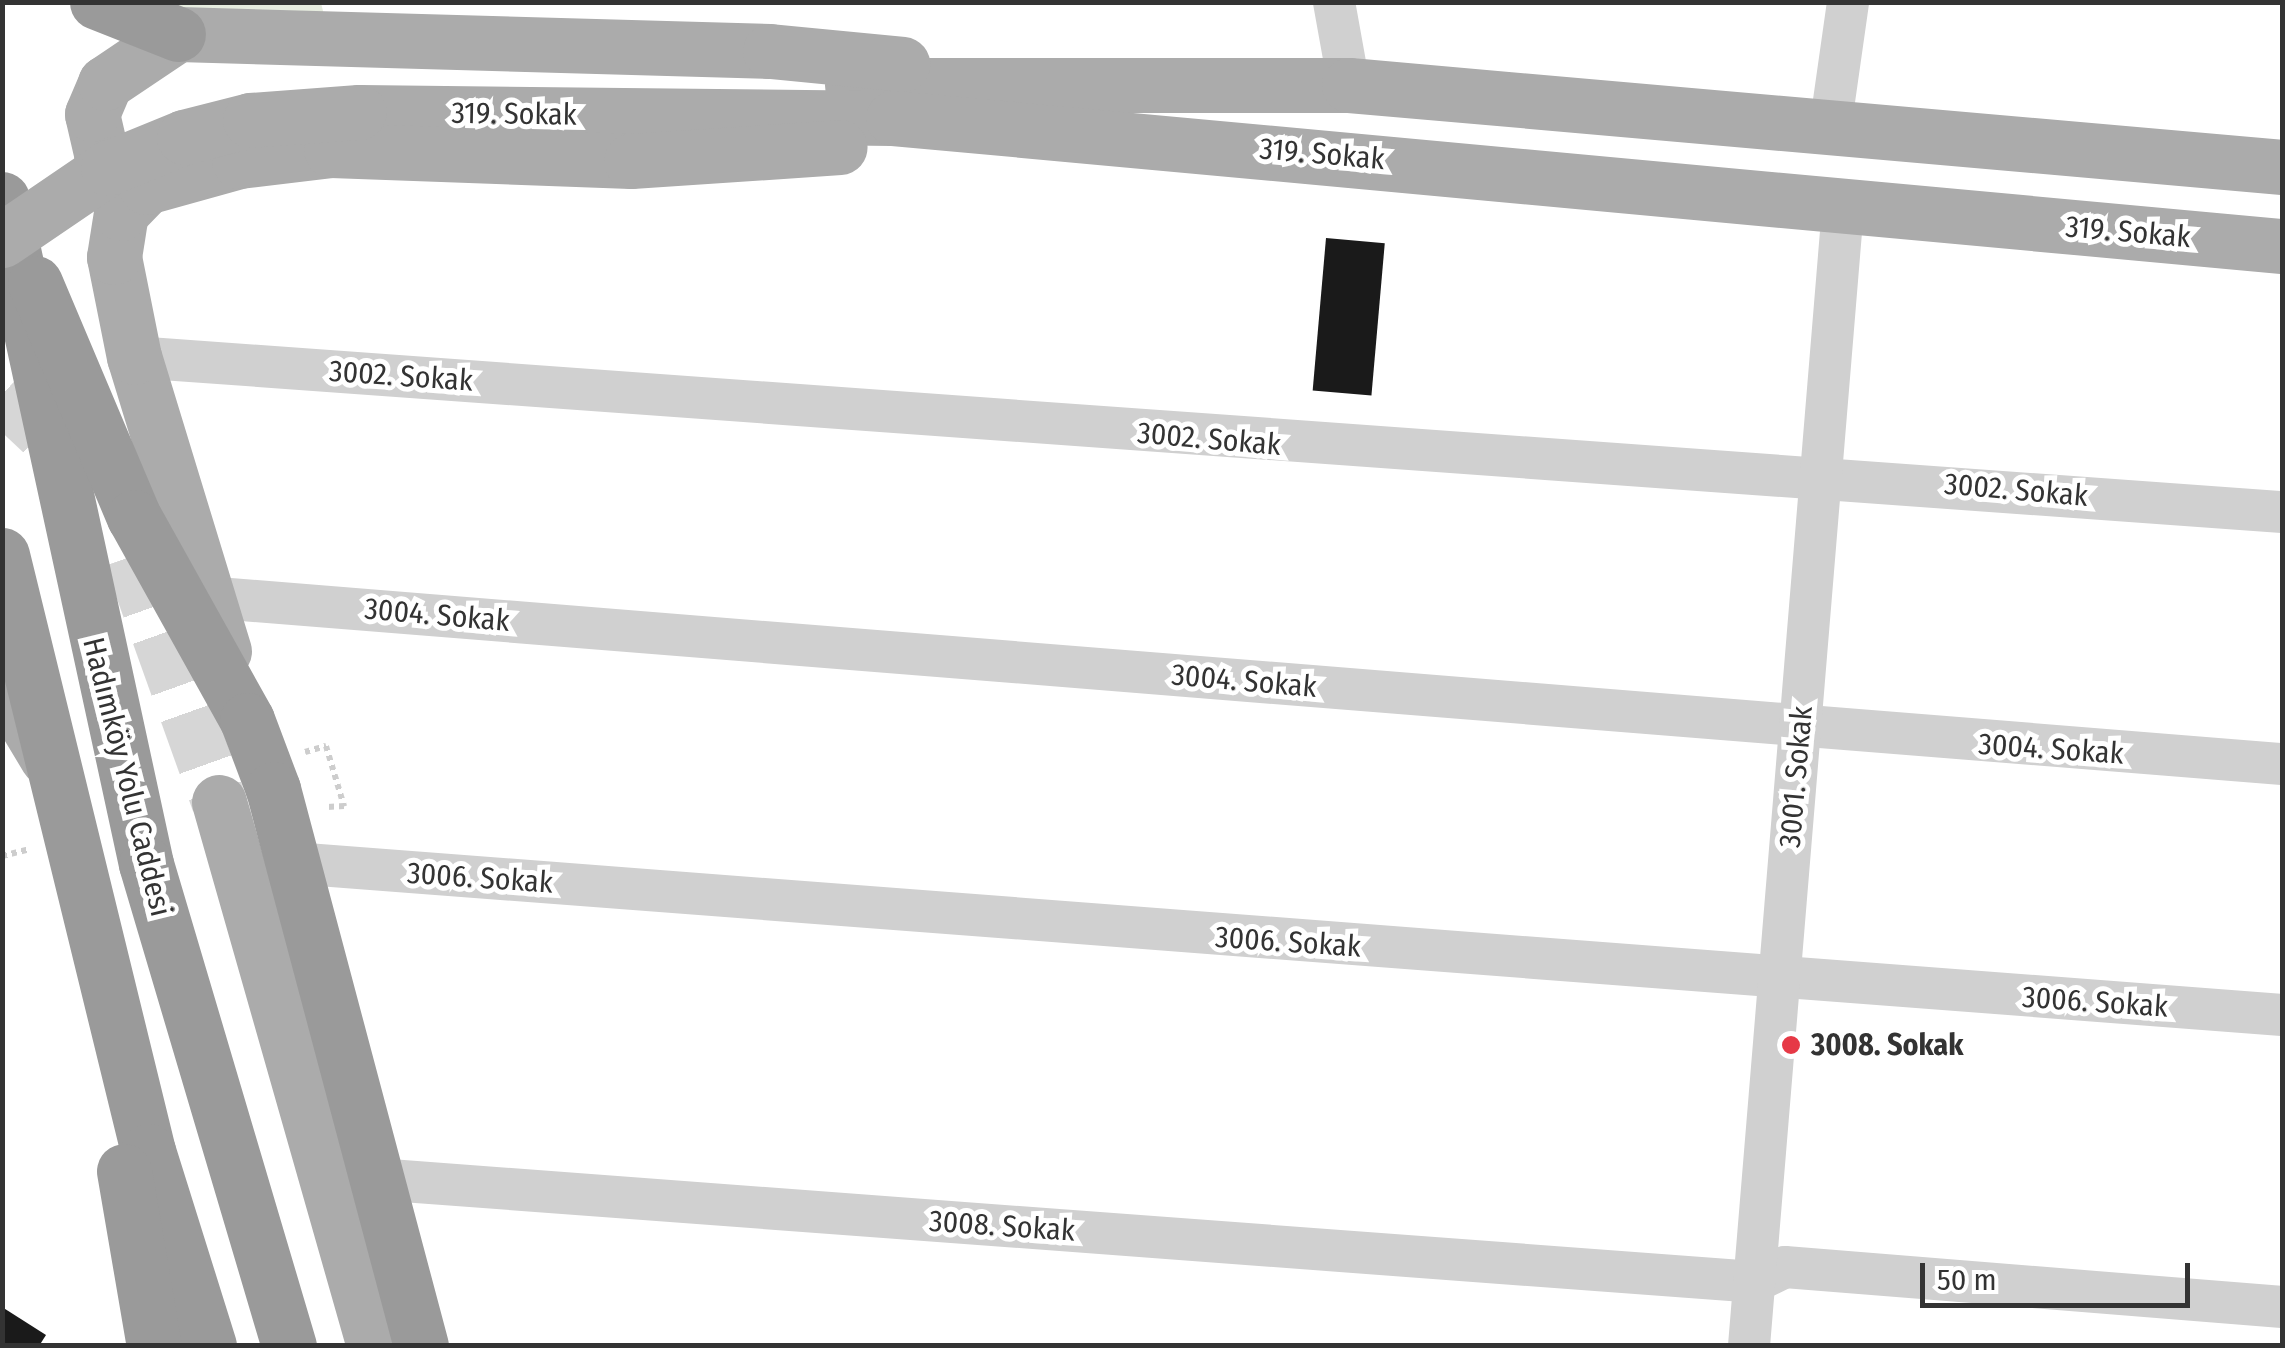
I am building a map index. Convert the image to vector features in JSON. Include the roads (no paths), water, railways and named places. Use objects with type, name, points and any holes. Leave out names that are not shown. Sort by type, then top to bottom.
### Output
[{"type":"highway","points":[[98,2],[178,34]]},
{"type":"highway","name":"Hadımköy Yolu Caddesi","points":[[2,200],[8,250],[146,864],[289,1346]]},
{"type":"highway","points":[[8,250],[60,322],[134,517],[247,720],[293,864],[421,1346]]},
{"type":"highway","points":[[2,555],[119,1024],[209,1346]]},
{"type":"highway","points":[[119,1024],[117,1121],[154,1346]]},
{"type":"main road","points":[[146,188],[120,177],[101,153],[92,114],[106,83],[178,34],[866,56],[972,81]]},
{"type":"main road","name":"319. Sokak","points":[[359,96],[972,81],[1349,85],[2273,159]]},
{"type":"main road","points":[[2,200],[104,135],[173,108],[282,84],[359,96]]},
{"type":"main road","points":[[8,250],[108,168],[184,136],[359,96]]},
{"type":"main road","name":"319. Sokak","points":[[359,96],[894,118],[2282,246]]},
{"type":"main road","points":[[247,720],[205,596],[134,357],[114,257],[121,212],[146,188],[238,161],[330,150],[632,161],[1044,134]]},
{"type":"main road","points":[[2,683],[52,766]]},
{"type":"main road","points":[[219,802],[374,1346]]},
{"type":"street","points":[[1334,2],[1349,85]]},
{"type":"street","points":[[1831,122],[1848,2]]},
{"type":"street","name":"3001. Sokak","points":[[1749,1346],[1843,208]]},
{"type":"street","name":"3002. Sokak","points":[[134,357],[1819,484],[1843,476],[2282,512]]},
{"type":"street","name":"3004. Sokak","points":[[205,596],[1800,732],[2282,764]]},
{"type":"street","name":"3006. Sokak","points":[[293,864],[1779,980],[2282,1015]]},
{"type":"street","name":"3008. Sokak","points":[[376,1179],[1754,1282],[1784,1266],[2282,1307]]},
{"type":"tunnel","points":[[2,394],[70,458]]},
{"type":"tunnel","points":[[131,556],[219,802]]},
{"type":"place","name":"3008. Sokak","points":[[1791,1045]]}]
